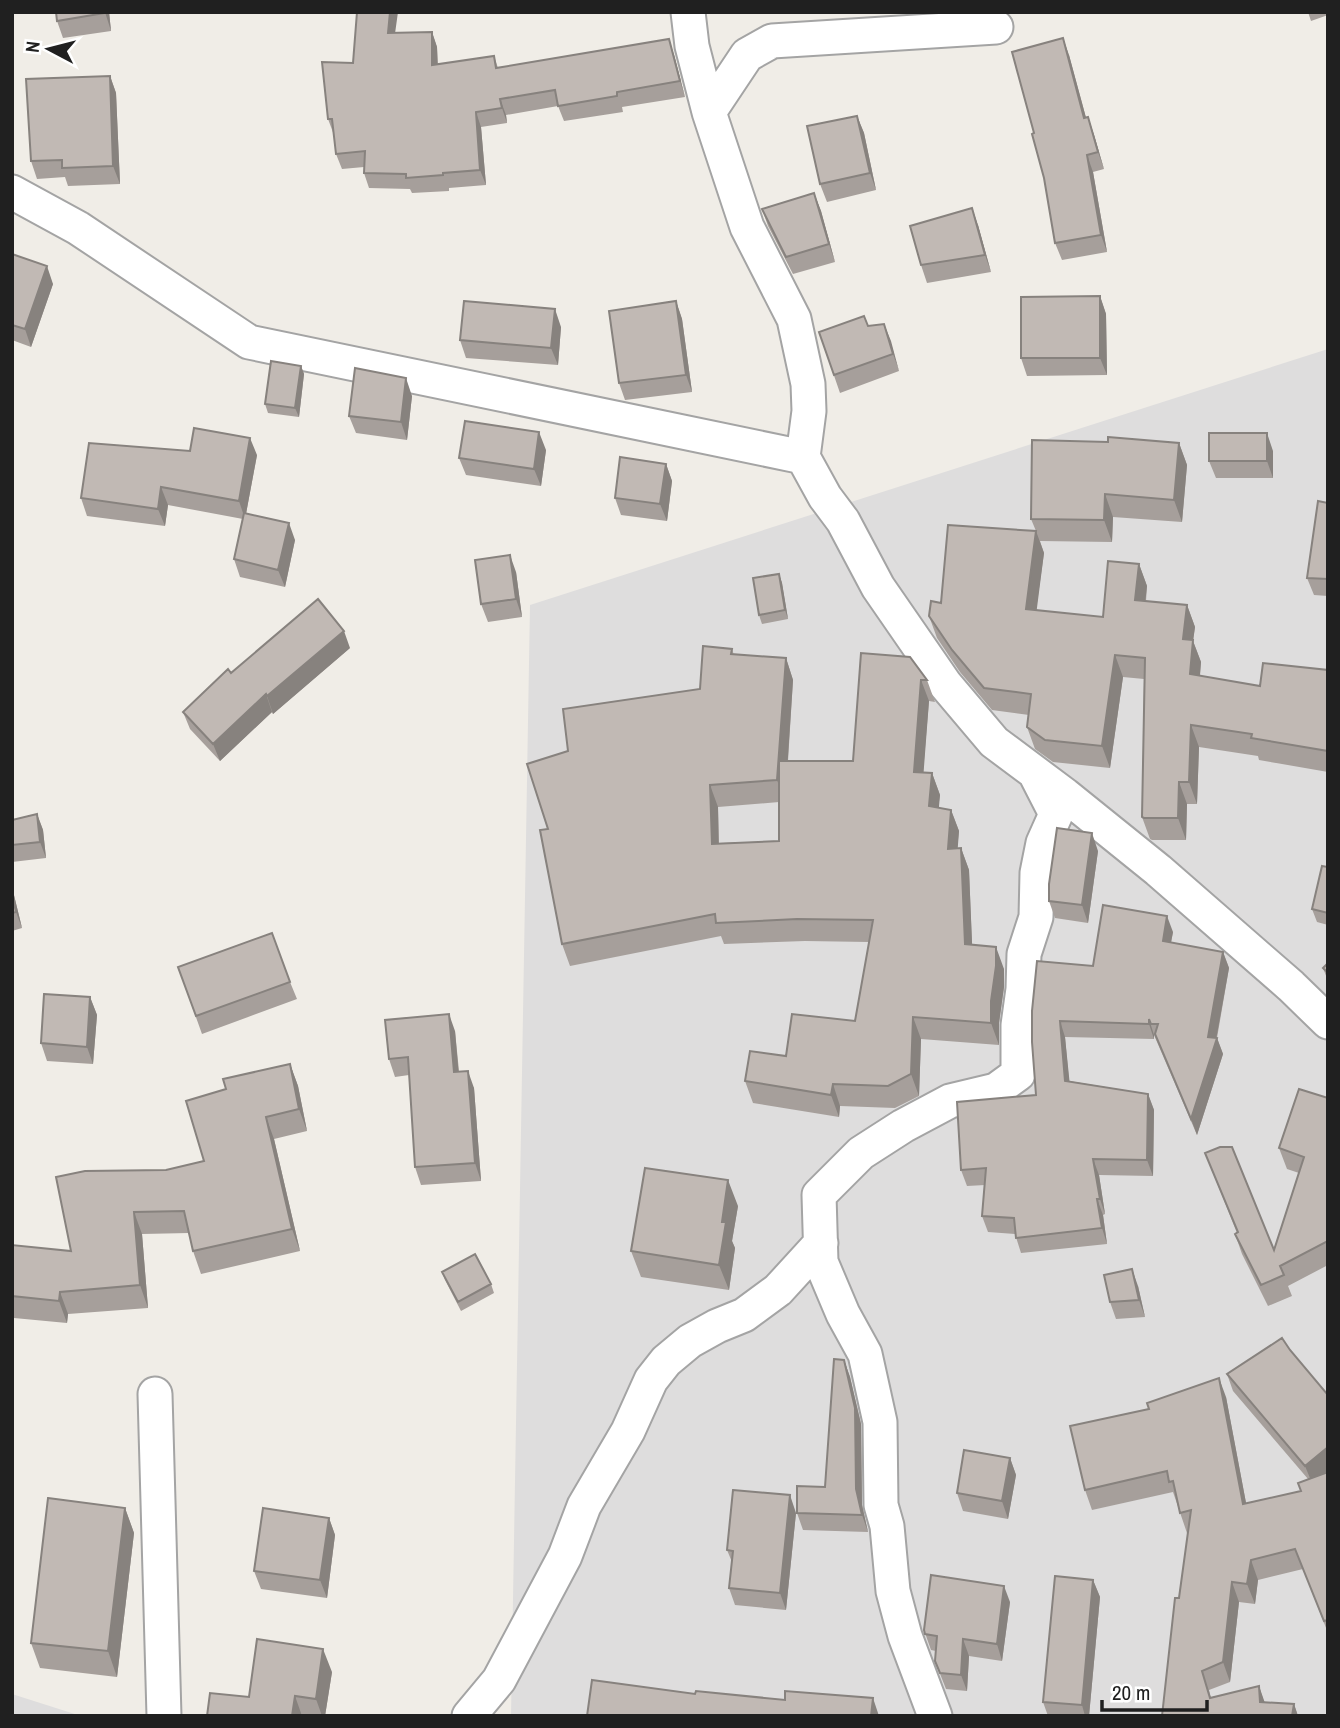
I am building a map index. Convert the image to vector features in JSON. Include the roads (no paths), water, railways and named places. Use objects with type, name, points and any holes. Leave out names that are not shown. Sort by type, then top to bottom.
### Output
[{"type":"street","points":[[688,12],[692,46],[709,112],[747,227],[794,319],[808,384],[809,411],[803,457],[825,497],[844,521],[877,587],[945,684],[994,742],[1158,870],[1291,986],[1328,1022]]},
{"type":"street","points":[[709,112],[747,55],[772,41],[996,27]]},
{"type":"street","points":[[12,192],[78,229],[249,342],[803,457]]},
{"type":"street","points":[[935,1716],[905,1636],[893,1591],[887,1526],[881,1505],[880,1422],[865,1354],[843,1314],[821,1262],[819,1195],[861,1153],[903,1126],[950,1101],[996,1090],[1018,1074],[1018,1025],[1024,954],[1036,917],[1037,873],[1043,843],[1055,814],[1033,770]]},
{"type":"street","points":[[469,1716],[499,1680],[565,1556],[584,1506],[628,1431],[651,1380],[666,1361],[690,1341],[744,1315],[778,1290],[821,1243]]},
{"type":"street","points":[[155,1394],[164,1716]]}]
